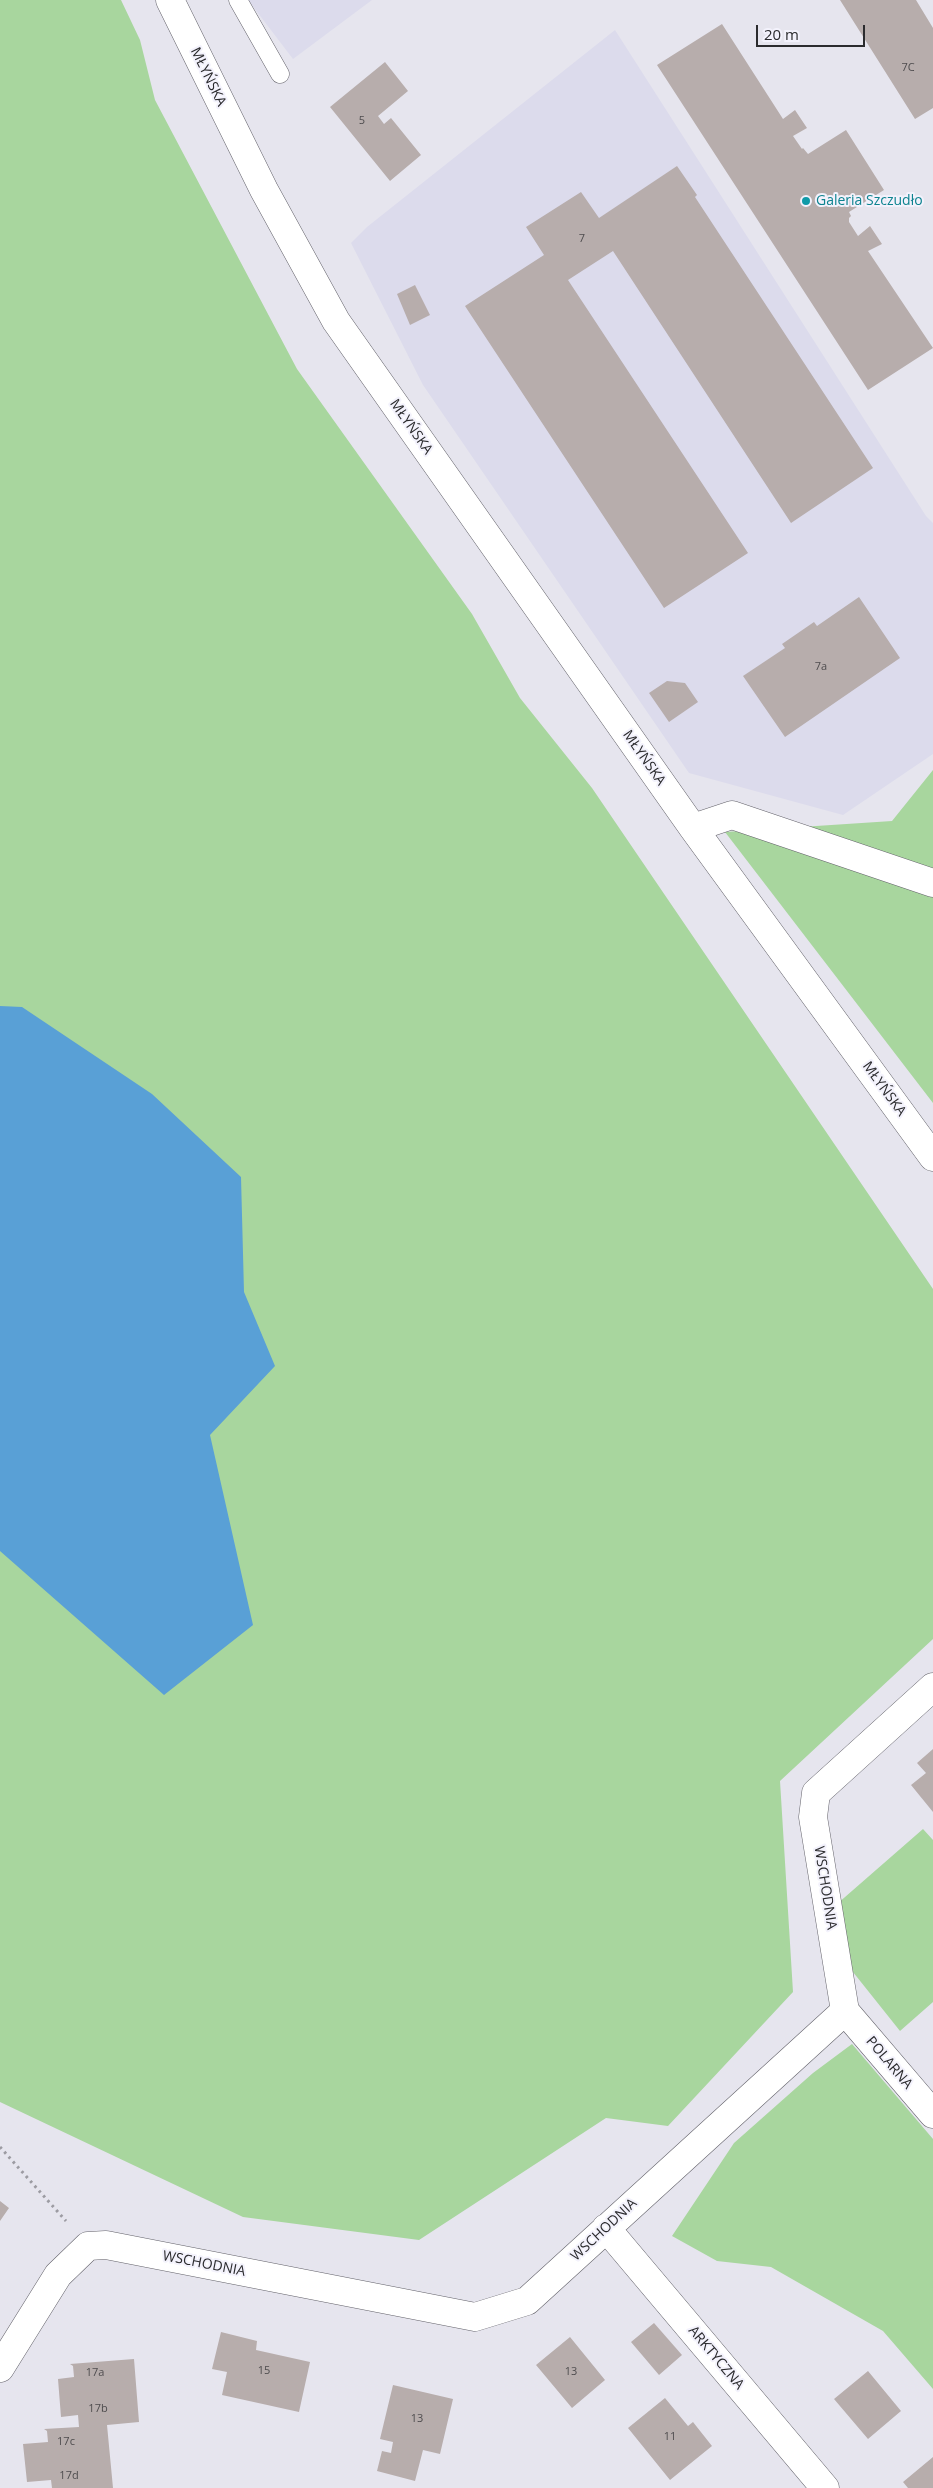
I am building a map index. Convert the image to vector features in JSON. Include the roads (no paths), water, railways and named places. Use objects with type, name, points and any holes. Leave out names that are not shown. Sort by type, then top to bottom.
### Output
[{"type":"street","name":"MŁYŃSKA","points":[[170,0],[264,190],[336,321],[694,828],[933,1157]]},
{"type":"street","points":[[694,828],[732,815],[933,883]]},
{"type":"street","name":"WSCHODNIA","points":[[0,2368],[58,2275],[88,2246],[106,2245],[475,2317],[528,2301],[845,2011],[813,1817],[816,1793],[933,1687]]},
{"type":"street","name":"POLARNA","points":[[845,2011],[933,2114]]},
{"type":"street","name":"ARKTYCZNA","points":[[606,2228],[825,2488]]},
{"type":"lane","points":[[238,0],[280,74]]},
{"type":"water","points":[[0,1006],[22,1007],[152,1094],[241,1177],[244,1292],[275,1366],[210,1435],[253,1625],[164,1695],[0,1551]]},
{"type":"place","name":"Galeria Szczudło","points":[[806,201]]}]
